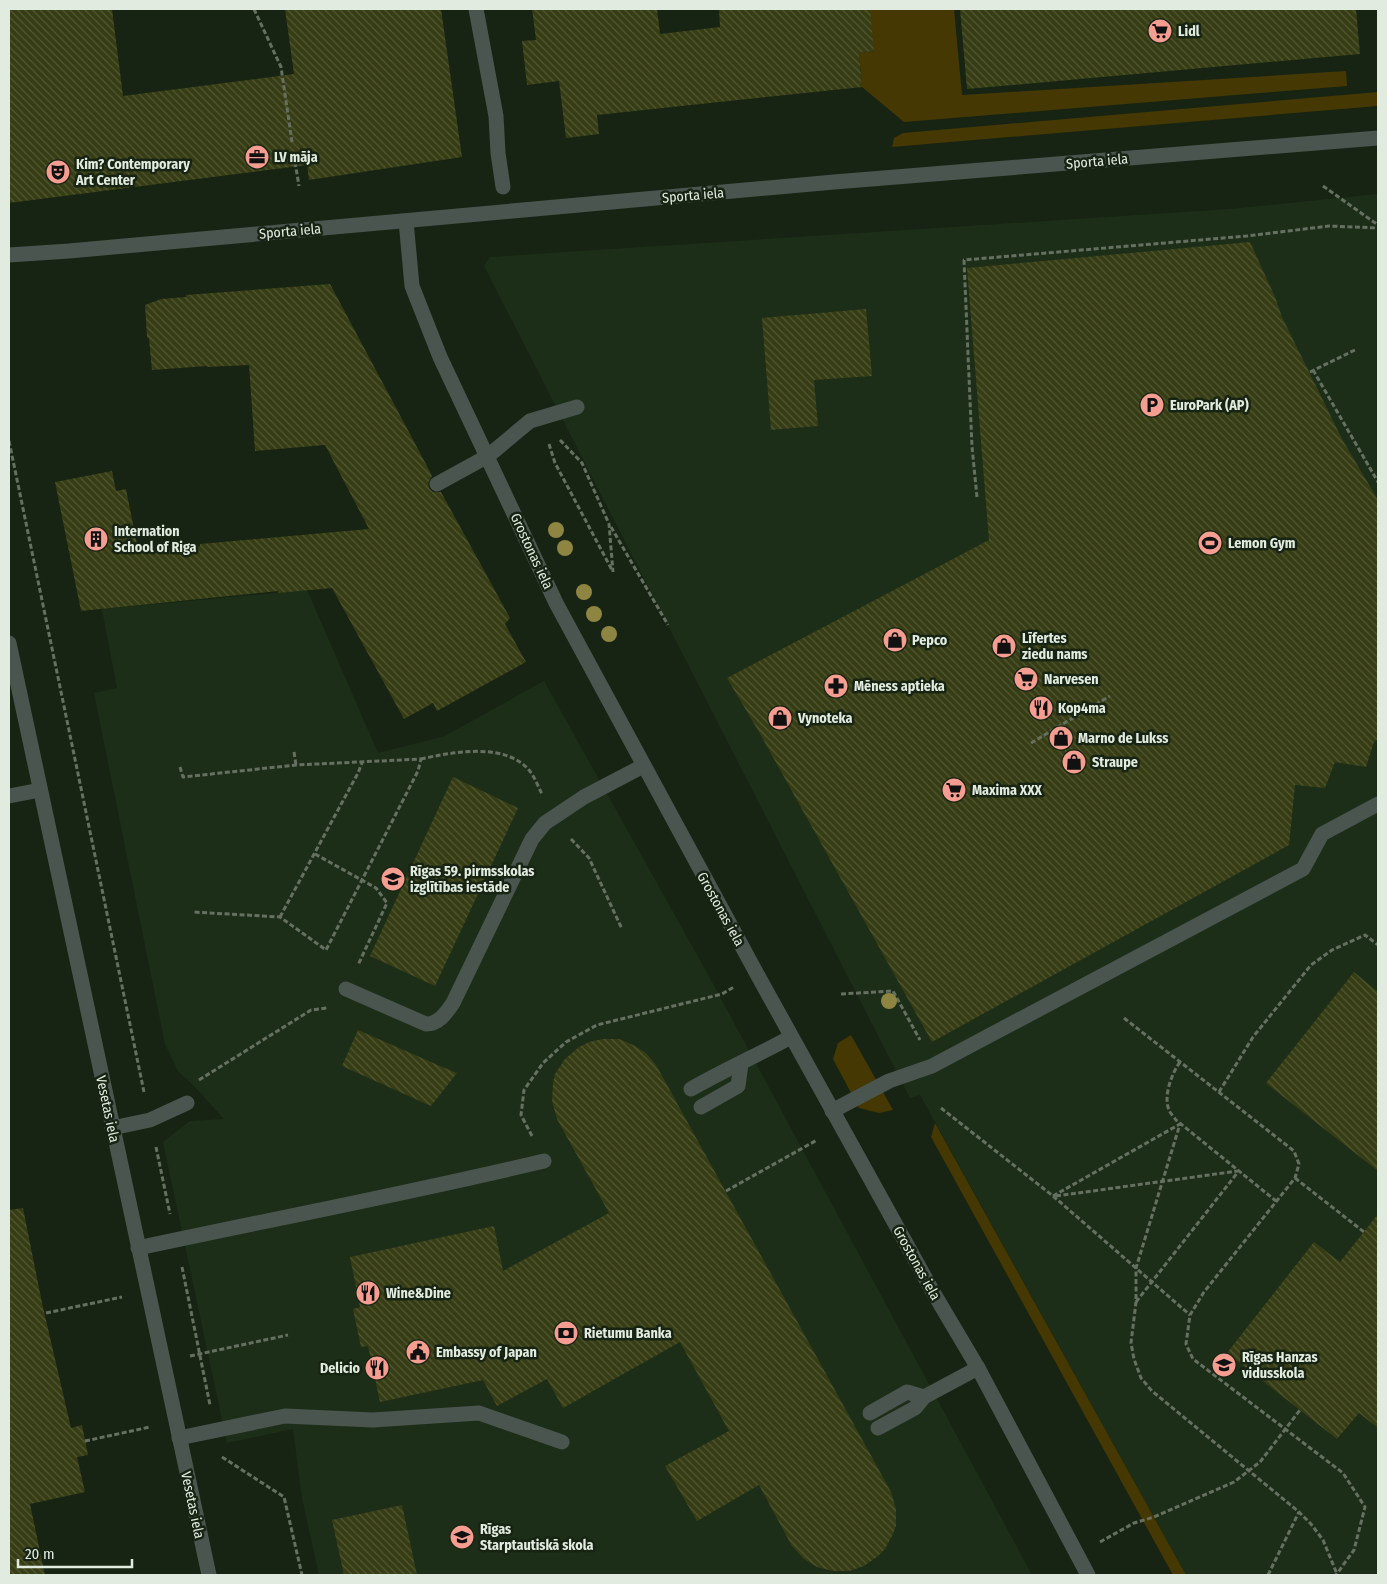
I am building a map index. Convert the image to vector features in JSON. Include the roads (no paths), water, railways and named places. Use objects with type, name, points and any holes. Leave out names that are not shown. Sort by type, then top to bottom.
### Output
[{"type":"street","points":[[476,9],[496,116],[498,153],[503,187]]},
{"type":"street","name":"Sporta iela","points":[[9,254],[406,221],[834,182],[1378,138]]},
{"type":"street","name":"Grostonas iela","points":[[406,221],[412,286],[440,357],[556,603],[791,1037],[933,1292],[978,1368],[1088,1575]]},
{"type":"street","points":[[437,484],[488,456],[530,421],[577,407]]},
{"type":"street","name":"Vesetas iela","points":[[9,643],[208,1575]]},
{"type":"street","points":[[346,989],[426,1024],[432,1024],[439,1020],[453,1004],[532,839],[545,823],[584,797],[643,766]]},
{"type":"street","points":[[9,796],[40,790]]},
{"type":"street","points":[[832,1111],[889,1081],[932,1066],[1303,868],[1322,834],[1378,804]]},
{"type":"street","points":[[691,1089],[728,1068],[741,1064],[791,1037]]},
{"type":"street","points":[[701,1107],[738,1086],[741,1064]]},
{"type":"street","points":[[112,1128],[150,1120],[187,1103]]},
{"type":"street","points":[[138,1248],[414,1191],[544,1161]]},
{"type":"street","points":[[878,1428],[915,1408],[924,1397],[978,1368]]},
{"type":"street","points":[[870,1413],[906,1392],[924,1397]]},
{"type":"street","points":[[179,1438],[285,1416],[373,1420],[479,1413],[562,1442]]},
{"type":"place","name":"Lidl","points":[[1160,31]]},
{"type":"place","name":"LV māja","points":[[257,157]]},
{"type":"place","name":"Kim? Contemporary Art Center","points":[[58,172]]},
{"type":"place","name":"EuroPark (AP)","points":[[1152,405]]},
{"type":"place","name":"Internation School of Riga","points":[[96,539]]},
{"type":"place","name":"Lemon Gym","points":[[1210,543]]},
{"type":"place","name":"Pepco","points":[[895,640]]},
{"type":"place","name":"Līfertes ziedu nams","points":[[1004,646]]},
{"type":"place","name":"Narvesen","points":[[1026,679]]},
{"type":"place","name":"Mēness aptieka","points":[[836,686]]},
{"type":"place","name":"Kop4ma","points":[[1041,708]]},
{"type":"place","name":"Vynoteka","points":[[780,718]]},
{"type":"place","name":"Marno de Lukss","points":[[1061,738]]},
{"type":"place","name":"Straupe","points":[[1074,762]]},
{"type":"place","name":"Maxima XXX","points":[[954,790]]},
{"type":"place","name":"Rīgas 59. pirmsskolas izglītības iestāde","points":[[393,879]]},
{"type":"place","name":"Wine&Dine","points":[[368,1293]]},
{"type":"place","name":"Rietumu Banka","points":[[566,1333]]},
{"type":"place","name":"Embassy of Japan","points":[[418,1352]]},
{"type":"place","name":"Rīgas Hanzas vidusskola","points":[[1224,1365]]},
{"type":"place","name":"Delicio","points":[[377,1368]]},
{"type":"place","name":"Rīgas Starptautiskā skola","points":[[462,1537]]}]
